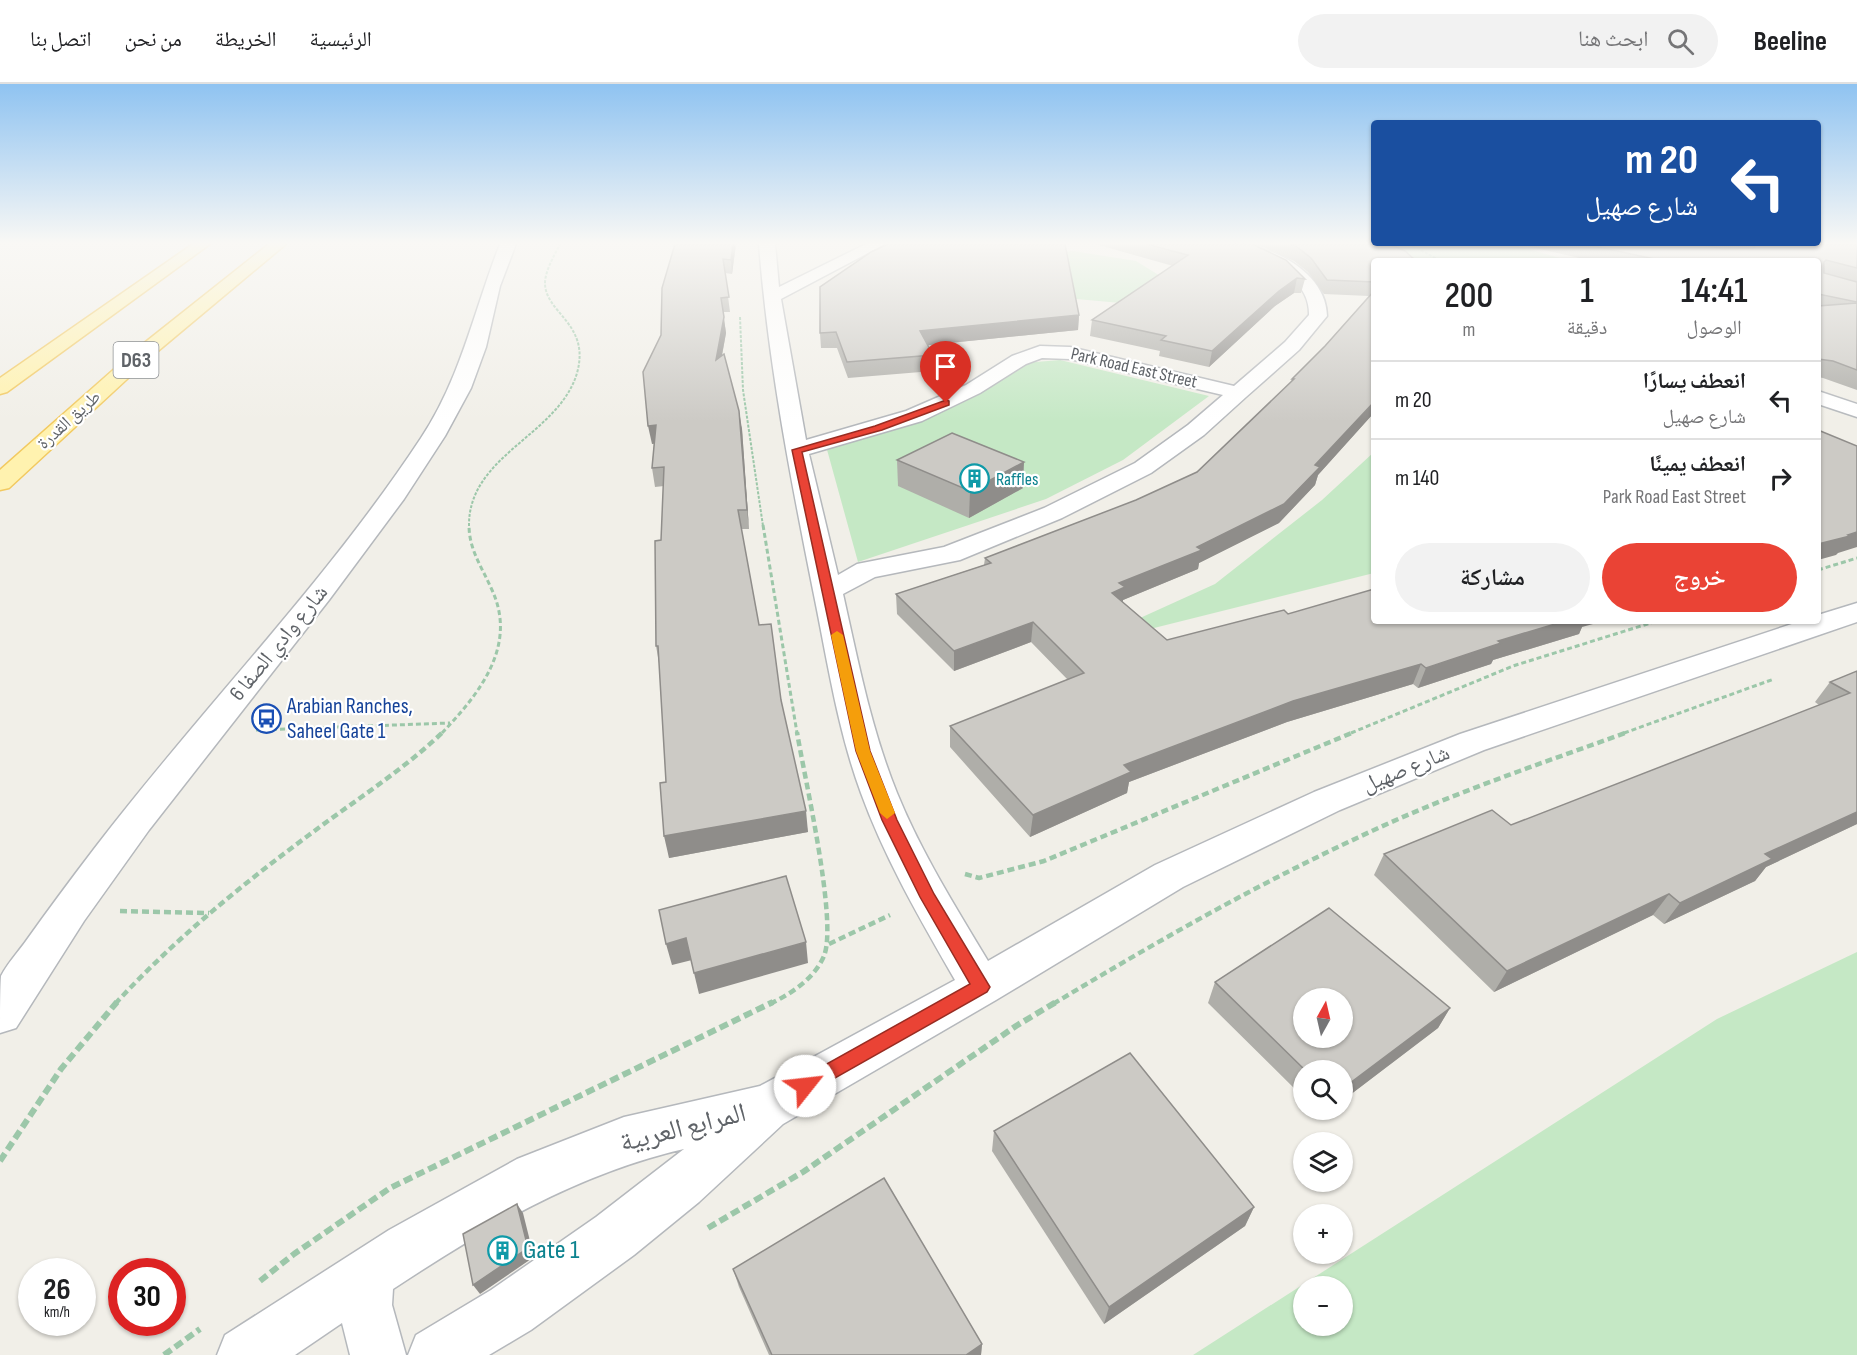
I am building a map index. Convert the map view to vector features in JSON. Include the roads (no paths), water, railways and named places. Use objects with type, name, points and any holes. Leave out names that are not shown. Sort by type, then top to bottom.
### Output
[{"type":"main road","name":"D63","points":[[0,388],[117,303]]},
{"type":"main road","name":"طريق القدرة","points":[[0,483],[145,352],[205,303]]},
{"type":"street","name":"شارع وادي الصفا 6","points":[[0,1014],[70,910],[136,820],[319,594],[395,494],[434,436],[469,368],[487,303]]},
{"type":"street","points":[[774,303],[777,340],[797,450],[863,751],[890,820],[928,897],[981,987]]},
{"type":"street","name":"Park Road East Street","points":[[828,591],[867,570],[951,554],[1053,513],[1143,468],[1196,430],[1307,332],[1318,316],[1318,303]]},
{"type":"street","name":"Park Road East Street","points":[[797,450],[914,416],[973,389],[1019,360],[1040,352],[1070,353],[1239,393]]},
{"type":"street","points":[[1821,398],[1857,411]]},
{"type":"street","name":"شارع صهيل","points":[[766,1108],[981,987],[1169,876],[1327,801],[1472,742],[1857,612]]},
{"type":"street","name":"المرابع العربية","points":[[245,1355],[497,1196],[580,1157],[655,1131],[766,1108]]},
{"type":"street","name":"المرابع العربية","points":[[436,1355],[511,1310],[615,1236],[681,1184],[766,1108]]},
{"type":"street","points":[[655,1131],[667,1140],[675,1152],[681,1184]]},
{"type":"street","points":[[366,1277],[365,1305],[378,1355]]},
{"type":"place","name":"Raffles","points":[[975,479]]},
{"type":"place","name":"Arabian Ranches, Saheel Gate 1","points":[[266,719]]},
{"type":"place","name":"Gate 1","points":[[502,1250]]}]
